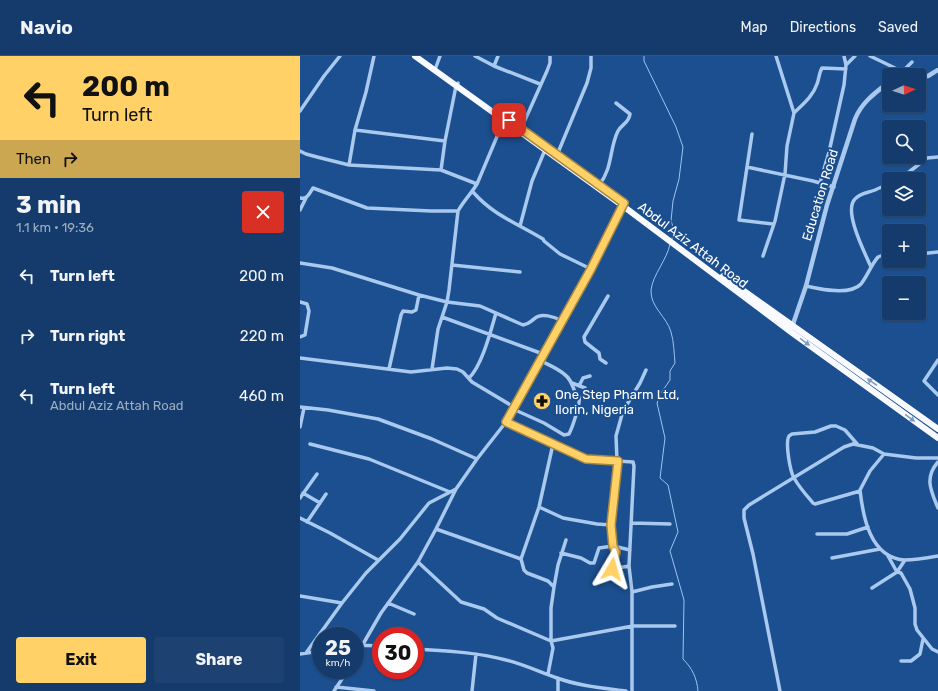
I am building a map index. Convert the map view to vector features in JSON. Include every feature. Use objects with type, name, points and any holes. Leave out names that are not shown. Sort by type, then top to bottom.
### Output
[{"type":"highway","name":"Abdul Aziz Attah Road","points":[[415,56],[599,185],[671,241],[938,438]]},
{"type":"highway","name":"Abdul Aziz Attah Road","points":[[421,56],[504,120],[624,205]]},
{"type":"highway","name":"Abdul Aziz Attah Road","points":[[792,329],[938,429]]},
{"type":"street","points":[[300,111],[340,56]]},
{"type":"street","points":[[349,165],[355,130],[366,92],[374,56]]},
{"type":"street","points":[[436,67],[440,56]]},
{"type":"street","points":[[475,56],[494,66],[540,84]]},
{"type":"street","points":[[494,66],[498,56]]},
{"type":"street","points":[[521,129],[540,84],[548,71],[550,56]]},
{"type":"street","points":[[557,155],[587,83],[591,68],[591,56]]},
{"type":"street","points":[[763,256],[774,224],[785,174],[787,146],[794,113],[776,56]]},
{"type":"street","points":[[820,183],[838,115],[846,67],[844,56]]},
{"type":"street","points":[[794,113],[812,94],[817,85],[822,68],[846,67],[855,56]]},
{"type":"street","points":[[870,56],[897,69],[905,69],[912,62]]},
{"type":"street","points":[[926,76],[938,70]]},
{"type":"street","points":[[441,170],[445,141],[457,84]]},
{"type":"street","name":"Education Road","points":[[792,329],[806,286],[827,205],[858,110],[870,97],[882,88]]},
{"type":"street","points":[[599,185],[607,173],[618,131],[627,123],[630,117],[627,110],[616,103]]},
{"type":"street","points":[[432,369],[438,329],[447,302],[458,211],[464,200],[473,192],[488,162],[504,120]]},
{"type":"street","points":[[355,130],[445,141]]},
{"type":"street","points":[[752,134],[739,220],[774,224]]},
{"type":"street","points":[[520,226],[532,180],[545,150]]},
{"type":"street","points":[[300,151],[311,156],[349,165],[441,170],[477,184]]},
{"type":"street","points":[[909,172],[926,158],[938,157]]},
{"type":"street","points":[[747,167],[785,174],[834,187]]},
{"type":"street","points":[[871,267],[857,235],[852,207],[853,200],[856,197],[867,191],[872,191],[882,187]]},
{"type":"street","points":[[300,210],[313,188],[367,208],[458,211]]},
{"type":"street","points":[[473,192],[491,210],[543,239],[560,254],[591,269]]},
{"type":"street","points":[[300,198],[306,198]]},
{"type":"street","points":[[364,642],[388,603],[418,562],[456,489],[506,422],[591,269],[624,205]]},
{"type":"street","points":[[926,253],[938,252]]},
{"type":"street","points":[[806,286],[826,291],[855,288],[861,284],[878,257],[882,255]]},
{"type":"street","points":[[300,262],[332,268],[419,295],[447,302],[480,306],[518,324],[528,324],[534,318],[541,316],[550,316],[562,321]]},
{"type":"street","points":[[452,265],[520,272]]},
{"type":"street","points":[[389,369],[402,311],[412,312],[416,310],[419,295]]},
{"type":"street","points":[[606,363],[600,359],[599,353],[585,342],[584,337],[608,296]]},
{"type":"street","points":[[300,302],[307,304],[309,311],[305,335],[300,337]]},
{"type":"street","points":[[469,378],[473,375],[479,364],[496,313]]},
{"type":"street","points":[[442,317],[543,354]]},
{"type":"street","points":[[300,358],[411,372],[447,368],[457,369],[463,372],[472,382],[514,408],[564,434],[569,434],[577,413],[579,398],[566,374],[540,360]]},
{"type":"street","points":[[938,360],[924,382],[938,394]]},
{"type":"street","points":[[629,566],[612,569],[616,552],[613,546],[611,525],[618,461],[616,440],[623,411],[640,384],[646,370]]},
{"type":"street","points":[[579,386],[583,378],[590,376]]},
{"type":"street","points":[[572,383],[585,388]]},
{"type":"street","points":[[300,427],[302,408],[328,410],[378,419],[432,439],[477,459]]},
{"type":"street","points":[[506,422],[586,459],[633,462],[632,522],[629,566],[632,592],[633,626],[632,691]]},
{"type":"street","points":[[858,445],[845,430],[836,426],[831,426],[815,432],[792,434],[789,436],[787,443],[788,456],[794,477],[815,504],[860,491]]},
{"type":"street","points":[[310,444],[369,459],[450,492]]},
{"type":"street","points":[[553,444],[539,507],[521,559],[524,570],[527,573],[548,581],[554,587]]},
{"type":"street","points":[[780,691],[753,554],[744,518],[744,510],[749,505],[794,477],[844,447],[853,444],[873,448],[884,454],[916,458],[938,458]]},
{"type":"street","points":[[884,454],[860,488],[868,527],[875,542],[880,549],[888,555],[905,560],[938,556]]},
{"type":"street","points":[[938,462],[930,474],[930,485],[938,508]]},
{"type":"street","points":[[300,498],[317,474]]},
{"type":"street","points":[[306,653],[342,603],[378,560],[400,539],[429,504],[456,489]]},
{"type":"street","points":[[303,493],[320,503]]},
{"type":"street","points":[[308,522],[326,494]]},
{"type":"street","points":[[539,507],[563,518],[611,525]]},
{"type":"street","points":[[300,518],[378,560]]},
{"type":"street","points":[[632,522],[670,524]]},
{"type":"street","points":[[817,534],[847,534],[868,527]]},
{"type":"street","points":[[436,529],[521,559]]},
{"type":"street","points":[[548,674],[553,648],[551,641],[551,608],[558,565],[566,540]]},
{"type":"street","points":[[561,553],[594,563],[599,548],[613,546],[630,550]]},
{"type":"street","points":[[832,558],[880,549]]},
{"type":"street","points":[[888,555],[896,572],[901,573],[910,589],[915,608],[915,624],[917,630],[932,649],[938,652]]},
{"type":"street","points":[[872,588],[896,572],[905,560]]},
{"type":"street","points":[[418,562],[461,602],[484,609],[498,618],[551,641],[633,626],[675,626]]},
{"type":"street","points":[[632,592],[672,584]]},
{"type":"street","points":[[300,596],[342,603]]},
{"type":"street","points":[[388,603],[414,614]]},
{"type":"street","points":[[901,661],[911,660],[920,654],[923,639]]},
{"type":"street","points":[[424,650],[476,654],[506,660],[558,678],[594,687],[626,691]]},
{"type":"street","points":[[300,654],[312,652]]},
{"type":"street","points":[[472,691],[476,654]]},
{"type":"street","points":[[558,678],[558,691]]},
{"type":"street","points":[[334,691],[342,679]]},
{"type":"street","points":[[336,687],[374,691]]},
{"type":"waterway","points":[[644,56],[644,61],[676,127],[683,147],[679,179],[673,201],[671,221],[674,229],[672,239]]},
{"type":"waterway","points":[[670,244],[666,256],[654,278],[651,290],[653,302],[671,332],[675,363],[670,371],[670,380],[661,393],[657,403],[665,438],[660,478],[668,485],[678,532],[670,551],[684,600],[683,659],[694,674],[698,691]]},
{"type":"place","name":"One Step Pharm Ltd, Ilorin, Nigeria","points":[[542,401]]},
{"type":"route","points":[[509,120],[624,203],[591,269],[506,422],[586,459],[618,461],[611,525],[613,546],[616,552],[612,569]]}]
